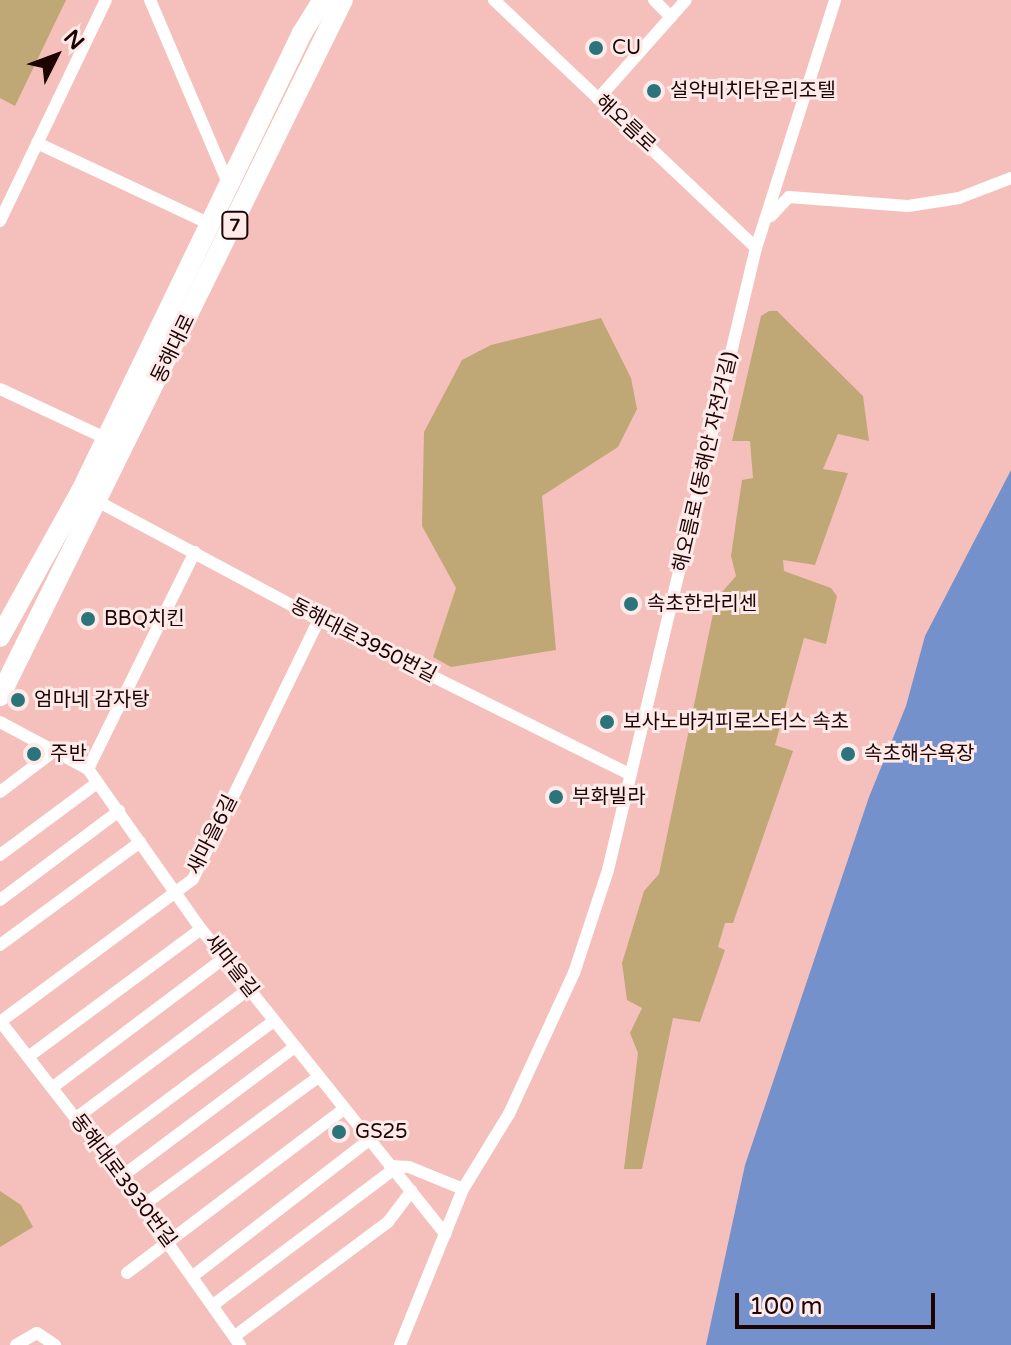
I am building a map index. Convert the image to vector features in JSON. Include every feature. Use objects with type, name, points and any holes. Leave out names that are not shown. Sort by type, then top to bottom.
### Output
[{"type":"main road","name":"동해대로","points":[[302,33],[313,0]]},
{"type":"main road","name":"동해대로","points":[[0,637],[105,438],[302,33],[323,0]]},
{"type":"main road","name":"동해대로","points":[[0,696],[126,448],[343,0]]},
{"type":"main road","points":[[105,438],[126,448]]},
{"type":"street","points":[[0,221],[106,0]]},
{"type":"street","points":[[150,0],[228,183]]},
{"type":"street","name":"해오름로","points":[[494,0],[756,248]]},
{"type":"street","points":[[654,0],[671,17]]},
{"type":"street","points":[[598,99],[686,0]]},
{"type":"street","points":[[756,248],[835,0]]},
{"type":"street","points":[[37,143],[210,224]]},
{"type":"street","points":[[756,248],[775,208],[789,197],[908,206],[959,198],[1011,178]]},
{"type":"street","name":"해오름로 (동해안 자전거길)","points":[[400,1345],[463,1189],[509,1114],[574,973],[608,870],[756,248]]},
{"type":"street","points":[[0,389],[105,438]]},
{"type":"street","name":"동해대로3950번길","points":[[99,502],[319,620],[631,775]]},
{"type":"street","points":[[88,769],[195,552]]},
{"type":"street","name":"새마을6길","points":[[0,1022],[193,879],[319,620]]},
{"type":"street","name":"새마을길","points":[[0,722],[88,769],[201,929],[445,1234]]},
{"type":"street","points":[[0,792],[54,751]]},
{"type":"street","points":[[0,855],[97,783]]},
{"type":"street","points":[[0,900],[119,811]]},
{"type":"street","points":[[0,945],[140,842]]},
{"type":"street","points":[[28,1057],[201,929]]},
{"type":"street","points":[[53,1087],[224,958]]},
{"type":"street","points":[[76,1118],[249,989]]},
{"type":"street","points":[[100,1150],[274,1021]]},
{"type":"street","name":"동해대로3930번길","points":[[0,1022],[121,1177],[238,1340]]},
{"type":"street","points":[[121,1177],[295,1047]]},
{"type":"street","points":[[142,1206],[318,1077]]},
{"type":"street","points":[[127,1273],[344,1109]]},
{"type":"street","points":[[193,1276],[369,1140]]},
{"type":"street","points":[[213,1305],[392,1168],[409,1167],[463,1189]]},
{"type":"street","points":[[238,1340],[388,1222],[411,1191]]},
{"type":"street","points":[[16,1345],[37,1333],[55,1345]]},
{"type":"shaded area","points":[[0,0],[66,0],[15,106],[0,98]]},
{"type":"shaded area","points":[[777,311],[863,396],[869,441],[838,434],[823,469],[848,473],[815,565],[783,560],[784,571],[831,588],[837,596],[826,644],[804,638],[775,745],[793,751],[733,923],[725,923],[718,947],[725,950],[700,1022],[673,1018],[642,1169],[624,1169],[638,1053],[630,1033],[642,1008],[627,1000],[622,963],[644,891],[659,874],[716,599],[736,576],[731,556],[742,480],[753,478],[750,441],[732,441],[761,316]]},
{"type":"shaded area","points":[[601,318],[631,378],[637,409],[618,447],[542,496],[556,650],[451,667],[433,657],[456,588],[422,526],[424,432],[462,360],[491,345]]},
{"type":"shaded area","points":[[0,1191],[21,1205],[33,1227],[0,1247]]},
{"type":"water","points":[[1011,470],[1011,1345],[706,1345],[745,1165],[869,797],[906,706],[925,636]]},
{"type":"place","name":"CU","points":[[596,48]]},
{"type":"place","name":"설악비치타운리조텔","points":[[654,91]]},
{"type":"place","name":"속초한라리센","points":[[631,604]]},
{"type":"place","name":"BBQ치킨","points":[[88,619]]},
{"type":"place","name":"엄마네 감자탕","points":[[18,700]]},
{"type":"place","name":"보사노바커피로스터스 속초","points":[[607,722]]},
{"type":"place","name":"주반","points":[[34,754]]},
{"type":"place","name":"속초해수욕장","points":[[848,754]]},
{"type":"place","name":"부화빌라","points":[[556,797]]},
{"type":"place","name":"GS25","points":[[339,1132]]}]
